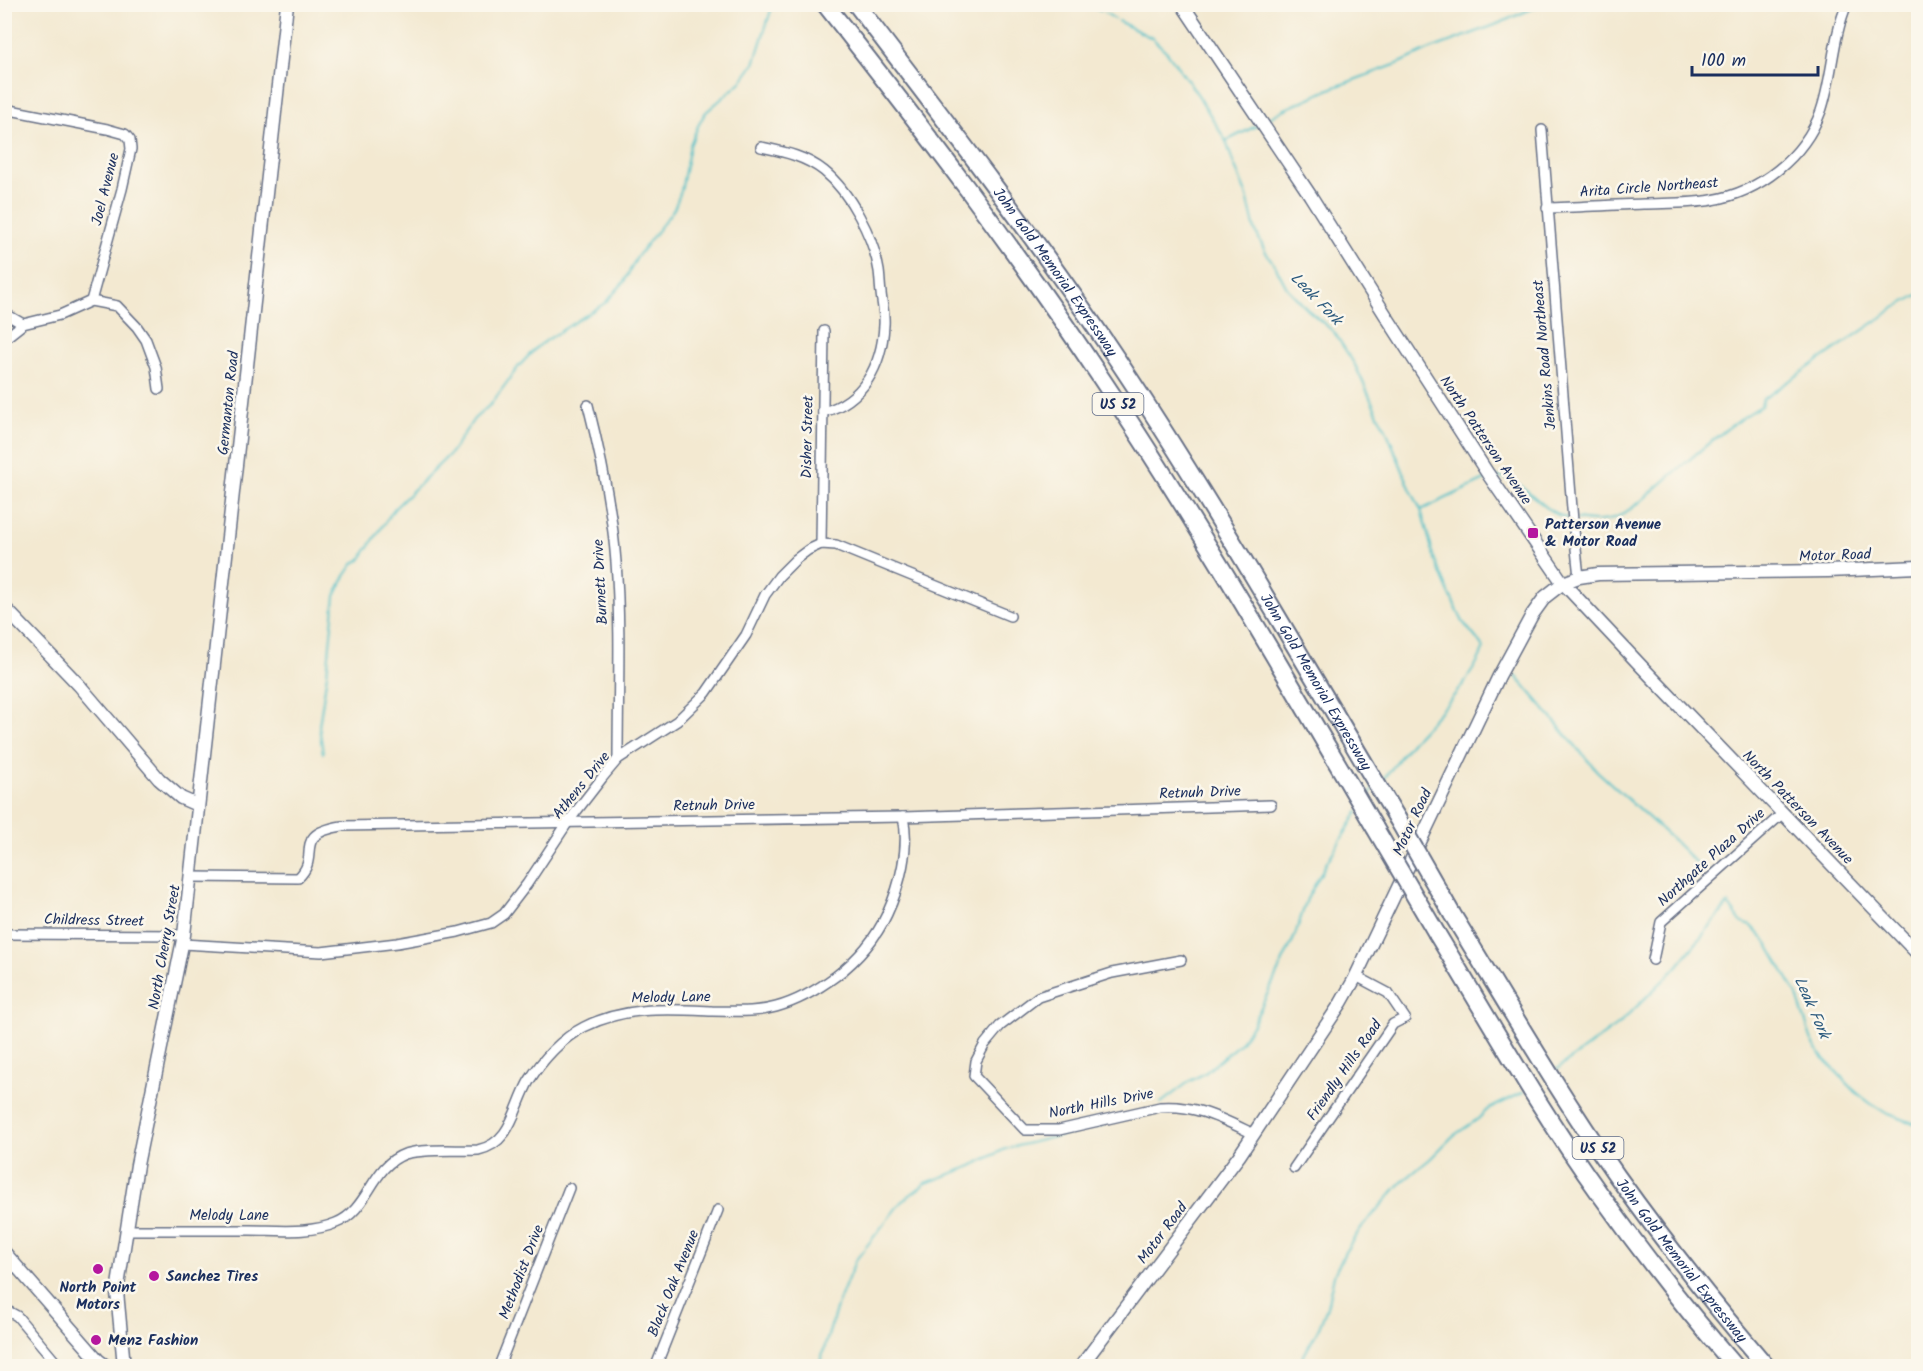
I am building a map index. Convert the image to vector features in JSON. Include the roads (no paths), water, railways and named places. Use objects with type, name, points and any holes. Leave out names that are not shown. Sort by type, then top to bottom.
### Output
[{"type":"highway","name":"John Gold Memorial Expressway","points":[[825,4],[1001,235],[1104,382],[1250,615],[1514,1063],[1599,1194],[1698,1324],[1735,1366]]},
{"type":"highway","name":"John Gold Memorial Expressway","points":[[856,4],[1005,200],[1105,342],[1201,490],[1452,914],[1568,1103],[1668,1246],[1766,1366]]},
{"type":"main road","name":"Germanton Road","points":[[197,805],[287,4]]},
{"type":"main road","name":"North Patterson Avenue","points":[[1182,4],[1310,195],[1488,474],[1563,583],[1918,954]]},
{"type":"main road","name":"Motor Road","points":[[1081,1366],[1254,1134],[1341,1003],[1514,647],[1545,597],[1563,583],[1579,577],[1598,574],[1828,571],[1918,567]]},
{"type":"main road","points":[[4,607],[79,685],[159,779],[181,798],[197,805]]},
{"type":"main road","name":"North Cherry Street","points":[[123,1366],[117,1292],[140,1153],[183,940],[197,805]]},
{"type":"main road","points":[[7,1258],[98,1360],[106,1366]]},
{"type":"street","name":"Arita Circle Northeast","points":[[1547,208],[1713,200],[1742,191],[1766,178],[1790,159],[1815,125],[1827,89],[1837,36],[1846,4]]},
{"type":"street","name":"Joel Avenue","points":[[5,109],[107,129],[125,134],[130,140],[131,149],[124,181],[91,301]]},
{"type":"street","name":"Jenkins Road Northeast","points":[[1542,130],[1579,577]]},
{"type":"street","points":[[760,147],[792,153],[825,172],[845,194],[858,215],[879,269],[885,323],[882,349],[876,367],[861,391],[838,408],[823,412]]},
{"type":"street","points":[[4,339],[23,324],[60,315],[91,301],[117,306],[137,327],[152,355],[159,389]]},
{"type":"street","points":[[4,313],[23,324]]},
{"type":"street","name":"Disher Street","points":[[821,544],[824,331]]},
{"type":"street","name":"Burnett Drive","points":[[588,405],[597,441],[616,562],[618,759]]},
{"type":"street","points":[[821,544],[836,545],[1010,616]]},
{"type":"street","name":"Athens Drive","points":[[183,940],[321,952],[398,943],[491,924],[504,914],[568,822],[618,759],[677,721],[706,693],[746,634],[765,595],[779,576],[795,559],[821,544]]},
{"type":"street","name":"Retnuh Drive","points":[[191,877],[298,878],[304,873],[310,842],[315,835],[324,829],[342,826],[903,817],[1271,805]]},
{"type":"street","name":"Northgate Plaza Drive","points":[[1653,960],[1661,922],[1783,813]]},
{"type":"street","name":"Melody Lane","points":[[126,1230],[297,1230],[318,1229],[336,1223],[358,1208],[382,1169],[398,1157],[412,1152],[478,1150],[489,1148],[500,1141],[531,1077],[553,1051],[583,1028],[628,1011],[671,1009],[755,1011],[774,1008],[823,986],[853,961],[883,922],[893,898],[903,860],[905,826],[903,817]]},
{"type":"street","name":"Childress Street","points":[[4,933],[183,940]]},
{"type":"street","name":"North Hills Drive","points":[[1181,960],[1112,973],[1038,997],[1000,1026],[985,1044],[976,1061],[974,1076],[1025,1130],[1059,1130],[1173,1106],[1202,1111],[1254,1134]]},
{"type":"street","name":"Friendly Hills Road","points":[[1294,1168],[1393,1025],[1405,1018],[1388,993],[1356,976]]},
{"type":"street","name":"Methodist Drive","points":[[500,1366],[569,1188]]},
{"type":"street","name":"Black Oak Avenue","points":[[656,1366],[718,1210]]},
{"type":"street","points":[[4,1310],[18,1316],[59,1366]]},
{"type":"waterway","points":[[323,753],[319,726],[335,596],[345,576],[354,563],[360,560],[394,509],[450,454],[474,419],[491,404],[519,366],[537,347],[605,303],[624,282],[637,257],[674,209],[681,191],[690,145],[705,113],[741,82],[754,64],[773,4]]},
{"type":"waterway","name":"Leak Fork","points":[[1085,4],[1101,11]]},
{"type":"waterway","points":[[1266,120],[1332,88],[1400,63],[1543,4]]},
{"type":"waterway","name":"Leak Fork","points":[[1105,13],[1115,19]]},
{"type":"waterway","name":"Leak Fork","points":[[1118,21],[1152,38],[1167,52],[1198,95],[1226,141],[1247,196],[1255,230],[1265,251],[1287,288],[1334,332],[1355,365],[1421,510],[1435,560],[1448,591],[1463,622],[1484,648],[1463,684],[1411,742],[1382,781]]},
{"type":"waterway","points":[[1226,141],[1258,125]]},
{"type":"waterway","points":[[1577,519],[1609,520],[1630,509],[1722,432],[1761,406],[1763,399],[1895,308],[1918,295]]},
{"type":"waterway","points":[[1497,477],[1515,482],[1549,509],[1568,518]]},
{"type":"waterway","points":[[1421,510],[1485,480]]},
{"type":"waterway","name":"Leak Fork","points":[[1516,676],[1597,771],[1697,864]]},
{"type":"waterway","points":[[1366,799],[1373,789]]},
{"type":"waterway","points":[[1161,1103],[1190,1081],[1205,1073],[1240,1043],[1253,1024],[1294,938],[1307,899],[1358,812]]},
{"type":"waterway","name":"Leak Fork","points":[[1556,1070],[1619,1024],[1675,969],[1728,904],[1742,923],[1751,926],[1767,943],[1796,993],[1812,1041],[1821,1056],[1870,1103],[1886,1113],[1918,1125]]},
{"type":"waterway","points":[[1298,1366],[1319,1328],[1327,1307],[1334,1275],[1345,1252],[1361,1228],[1402,1182],[1453,1136],[1487,1110],[1524,1092]]},
{"type":"waterway","points":[[819,1366],[837,1306],[855,1261],[901,1202],[926,1183],[972,1166],[1005,1149],[1103,1125]]},
{"type":"place","name":"Patterson Avenue & Motor Road","points":[[1533,533]]},
{"type":"place","name":"North Point Motors","points":[[98,1269]]},
{"type":"place","name":"Sanchez Tires","points":[[154,1276]]},
{"type":"place","name":"Menz Fashion","points":[[96,1340]]}]
